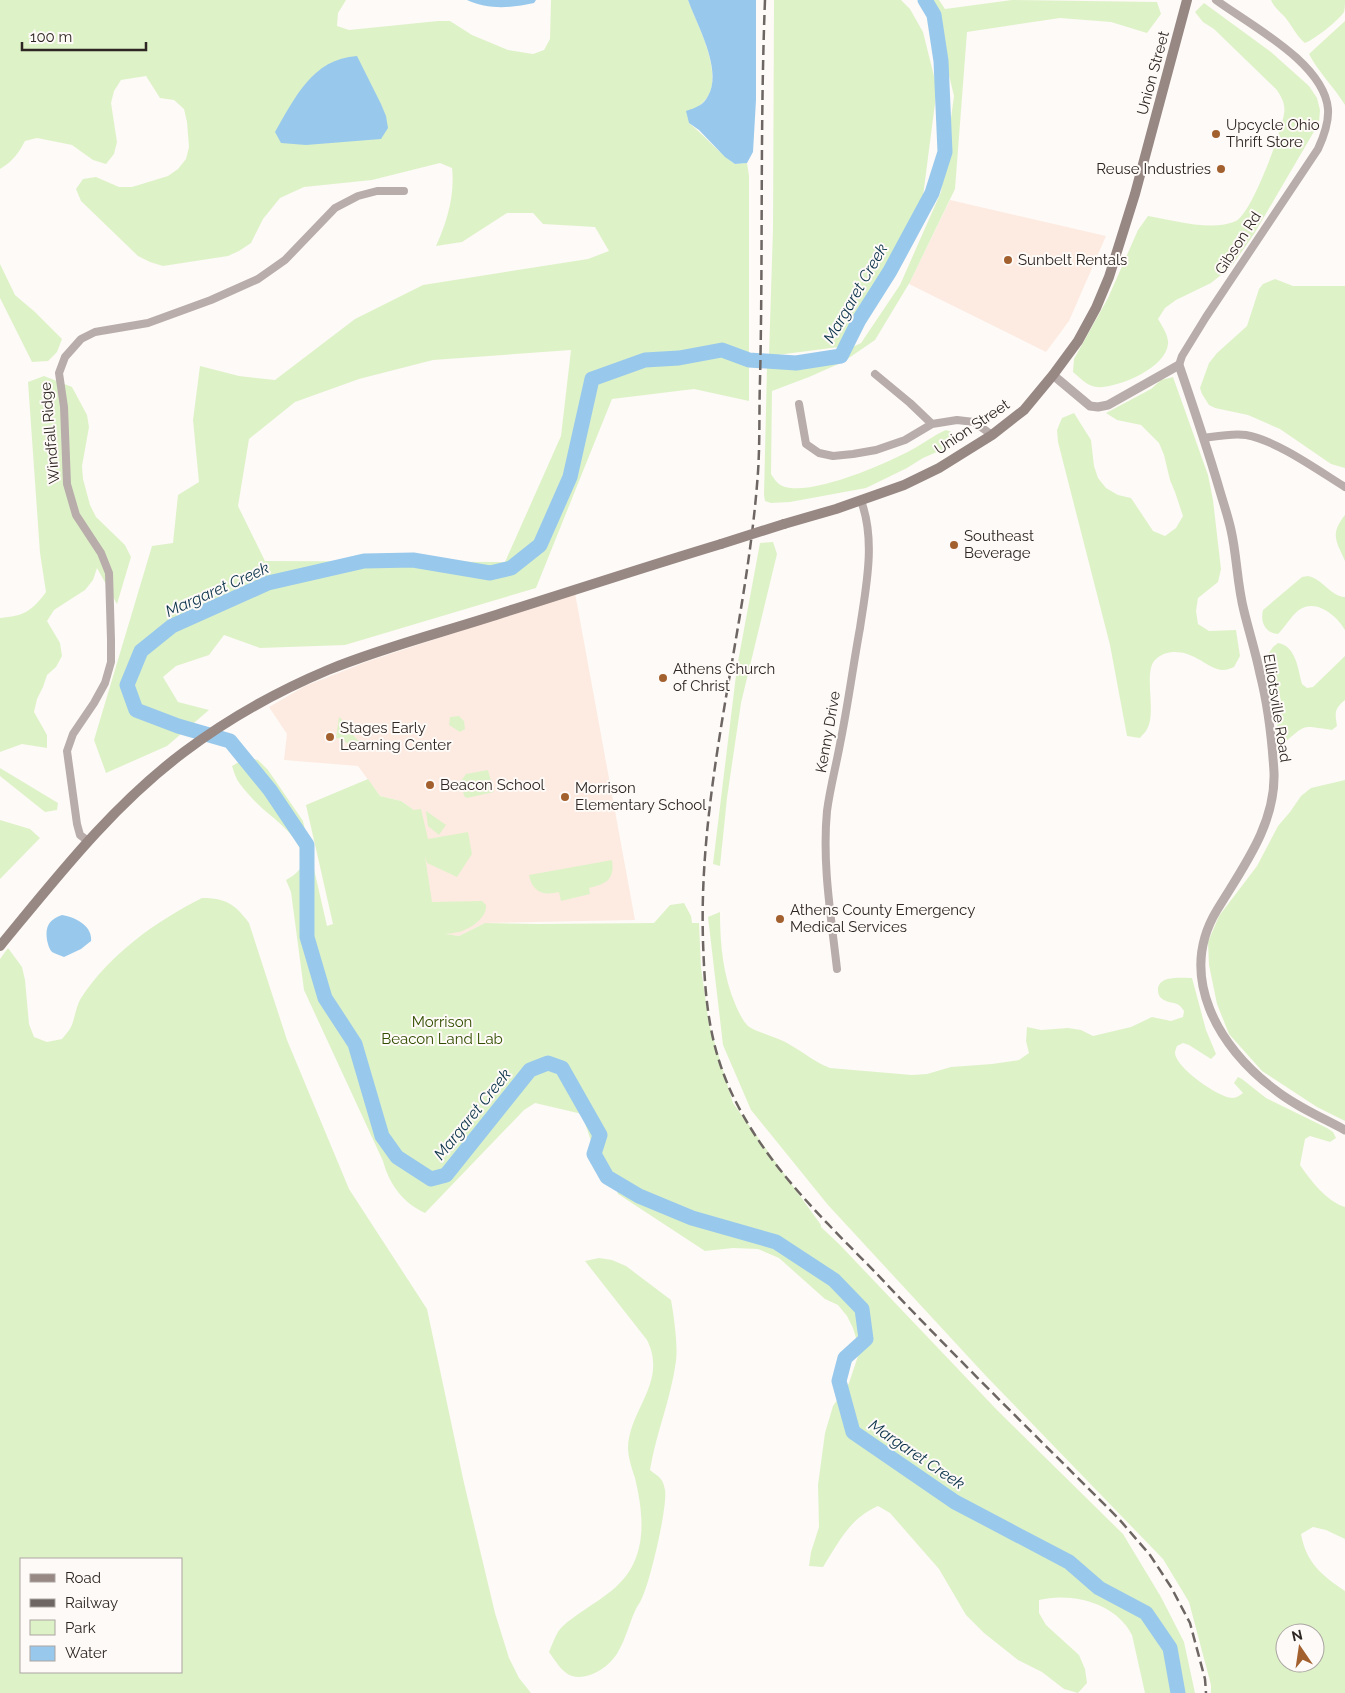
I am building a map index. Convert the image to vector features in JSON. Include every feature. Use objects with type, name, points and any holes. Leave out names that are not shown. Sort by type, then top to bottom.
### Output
[{"type":"main road","name":"Union Street","points":[[0,946],[54,880],[116,811],[185,752],[234,719],[271,698],[328,670],[402,644],[861,501],[904,485],[939,468],[992,435],[1024,410],[1078,341],[1096,308],[1109,277],[1140,176],[1187,0]]},
{"type":"street","name":"Gibson Rd","points":[[1179,365],[1182,356],[1201,324],[1318,149],[1323,139],[1328,117],[1324,95],[1311,72],[1293,55],[1216,0]]},
{"type":"street","name":"Windfall Ridge","points":[[88,842],[80,835],[77,824],[67,751],[73,734],[105,683],[111,662],[109,573],[101,553],[76,515],[67,484],[64,407],[58,373],[65,357],[81,339],[96,332],[148,323],[211,300],[258,279],[285,260],[335,208],[358,196],[377,191],[404,191]]},
{"type":"street","points":[[1053,375],[1090,406],[1098,407],[1108,405],[1179,365]]},
{"type":"street","name":"Elliotsville Road","points":[[1179,365],[1204,438],[1231,530],[1243,610],[1261,676],[1271,738],[1274,773],[1274,790],[1260,836],[1242,872],[1216,912],[1206,934],[1201,963],[1205,996],[1218,1028],[1240,1058],[1257,1076],[1287,1098],[1345,1130]]},
{"type":"street","points":[[875,374],[910,402],[932,424]]},
{"type":"street","points":[[799,404],[806,444],[819,454],[834,456],[876,450],[905,440],[932,424],[957,420],[974,422],[992,435]]},
{"type":"street","points":[[1204,438],[1244,434],[1258,437],[1279,447],[1345,487]]},
{"type":"street","name":"Kenny Drive","points":[[837,969],[827,882],[825,839],[828,808],[868,571],[868,528],[866,513],[861,501]]},
{"type":"shaded area","name":"Sunbelt Rentals","points":[[950,200],[1106,236],[1069,321],[1046,352],[909,284]]},
{"type":"shaded area","points":[[575,593],[635,920],[485,923],[459,936],[430,932],[414,810],[401,801],[380,796],[358,766],[284,760],[287,734],[269,707],[305,686],[366,662]]},
{"type":"green space","points":[[0,0],[346,0],[338,13],[337,26],[349,30],[450,21],[472,35],[508,50],[533,54],[544,50],[550,39],[551,0],[688,0],[707,49],[711,62],[712,76],[711,88],[707,98],[689,123],[735,164],[747,163],[749,176],[749,401],[694,389],[612,399],[536,588],[345,645],[260,648],[224,635],[209,655],[176,666],[163,677],[178,702],[209,710],[167,746],[106,773],[94,740],[152,546],[173,543],[178,495],[199,482],[193,420],[200,366],[239,376],[275,380],[355,319],[423,285],[588,259],[609,251],[595,227],[543,224],[533,213],[507,213],[462,242],[436,246],[447,218],[453,178],[452,168],[440,163],[372,180],[304,187],[280,198],[263,219],[251,243],[239,251],[228,256],[163,266],[150,262],[138,256],[81,201],[76,189],[83,179],[96,177],[119,187],[132,187],[168,176],[178,169],[186,159],[189,147],[184,109],[174,100],[160,98],[146,76],[121,80],[114,91],[111,103],[117,142],[114,154],[106,164],[93,160],[72,145],[37,138],[25,141],[14,157],[0,169]],"holes":[[[571,350],[561,436],[505,562],[265,561],[238,506],[249,439],[295,402],[359,379],[433,360]]]},
{"type":"green space","points":[[774,0],[901,0],[910,9],[923,32],[937,88],[922,204],[847,346],[769,356],[773,228]]},
{"type":"green space","points":[[925,0],[939,0],[945,9],[1012,0],[1157,2],[1161,14],[1147,33],[1111,22],[1060,18],[967,32],[955,189],[910,282],[875,340],[843,362],[772,391],[771,474],[779,484],[785,487],[813,487],[868,470],[913,449],[946,430],[952,432],[951,444],[866,488],[790,502],[771,503],[765,501],[764,495],[767,367],[804,359],[832,357],[861,343],[900,285],[941,192],[954,96],[934,13]]},
{"type":"green space","points":[[1271,0],[1345,0],[1345,8],[1341,16],[1332,25],[1305,43]]},
{"type":"green space","points":[[1204,3],[1271,52],[1309,86],[1317,98],[1320,110],[1319,123],[1254,234],[1231,267],[1211,283],[1176,300],[1165,308],[1158,319],[1166,334],[1168,344],[1165,353],[1159,361],[1150,369],[1127,381],[1105,387],[1092,386],[1073,372],[1074,359],[1108,298],[1138,230],[1148,216],[1204,225],[1226,224],[1236,221],[1243,215],[1250,204],[1265,172],[1282,124],[1284,107],[1283,100],[1278,92],[1214,29],[1203,22],[1195,12]]},
{"type":"green space","points":[[1345,21],[1345,105],[1309,54]]},
{"type":"green space","points":[[0,264],[15,295],[62,339],[57,352],[48,361],[32,362],[0,298]]},
{"type":"green space","points":[[1275,279],[1293,286],[1345,286],[1345,468],[1331,464],[1280,429],[1248,415],[1209,405],[1202,394],[1200,388],[1209,363],[1217,353],[1247,326],[1259,289],[1263,284]]},
{"type":"green space","points":[[44,376],[72,387],[87,415],[89,427],[82,466],[83,479],[90,505],[96,517],[125,545],[131,557],[117,604],[97,568],[93,580],[85,590],[54,610],[47,621],[60,643],[62,656],[56,667],[47,675],[34,712],[47,735],[47,748],[22,744],[0,752],[0,618],[15,616],[27,611],[46,592],[40,553],[28,382]]},
{"type":"green space","points":[[1173,377],[1208,475],[1213,500],[1221,569],[1218,582],[1198,598],[1196,611],[1198,624],[1209,631],[1236,630],[1240,656],[1234,667],[1223,670],[1213,668],[1193,656],[1176,652],[1170,652],[1155,660],[1150,674],[1150,722],[1140,738],[1127,736],[1110,645],[1058,442],[1057,430],[1062,418],[1074,413],[1091,440],[1094,466],[1098,478],[1106,488],[1118,495],[1131,498],[1153,531],[1165,536],[1176,528],[1183,516],[1159,443],[1141,425],[1117,420],[1106,413],[1151,389],[1161,380]]},
{"type":"green space","points":[[1345,515],[1345,561],[1337,543],[1336,533]]},
{"type":"green space","points":[[773,542],[777,554],[741,703],[727,798],[720,866],[713,864],[737,667],[760,543]]},
{"type":"green space","points":[[1308,576],[1318,580],[1335,594],[1345,597],[1345,630],[1331,614],[1319,607],[1312,606],[1299,610],[1278,634],[1270,632],[1263,623],[1263,610],[1302,577]]},
{"type":"green space","points":[[1278,643],[1284,645],[1292,653],[1302,684],[1307,688],[1313,687],[1345,656],[1345,700],[1337,709],[1337,726],[1332,730],[1305,727],[1284,743],[1278,739],[1276,733],[1281,701],[1269,653]]},
{"type":"green space","points":[[459,716],[464,721],[465,729],[460,732],[449,725],[450,717]]},
{"type":"green space","points":[[339,717],[359,741],[358,748],[345,742],[343,739],[336,738]]},
{"type":"green space","name":"Morrison Beacon Land Lab","points":[[244,759],[258,760],[268,770],[303,821],[327,926],[333,924],[306,805],[368,779],[380,796],[401,801],[414,810],[421,809],[428,839],[468,832],[472,854],[457,877],[427,863],[425,856],[432,902],[482,901],[486,905],[482,917],[471,927],[446,934],[459,936],[485,923],[654,923],[670,905],[684,903],[691,916],[692,923],[699,923],[701,968],[709,1024],[733,1103],[821,1227],[997,1410],[1123,1534],[1161,1597],[1184,1642],[1195,1693],[1145,1693],[1132,1635],[1125,1624],[1104,1608],[1092,1602],[1079,1599],[1052,1598],[1039,1600],[1039,1613],[1046,1625],[1079,1655],[1085,1669],[1087,1683],[1078,1693],[1064,1689],[1042,1672],[1018,1660],[984,1633],[966,1615],[939,1569],[890,1513],[878,1506],[868,1511],[852,1524],[823,1567],[809,1566],[811,1552],[819,1527],[818,1485],[825,1433],[833,1406],[849,1383],[858,1356],[857,1341],[847,1316],[838,1305],[825,1299],[779,1258],[758,1249],[733,1248],[705,1251],[618,1194],[614,1184],[604,1180],[582,1114],[535,1103],[524,1110],[425,1213],[410,1204],[398,1192],[389,1177],[304,990],[291,892],[286,880],[299,870],[302,862],[302,853],[292,836],[254,800],[237,780],[232,766]]},
{"type":"green space","points":[[0,768],[58,803],[57,810],[45,812],[0,776]]},
{"type":"green space","points":[[488,770],[494,792],[467,798],[464,796],[461,781],[466,774]]},
{"type":"green space","points":[[1345,780],[1345,1121],[1317,1107],[1262,1071],[1229,1034],[1217,1004],[1209,965],[1208,942],[1219,916],[1257,866],[1278,826],[1301,796],[1311,788]]},
{"type":"green space","points":[[426,811],[446,825],[439,835],[428,826]]},
{"type":"green space","points":[[0,820],[30,829],[40,838],[0,879]]},
{"type":"green space","points":[[612,860],[611,876],[601,885],[589,888],[590,894],[561,901],[559,892],[543,893],[536,889],[530,881],[529,875]]},
{"type":"green space","points":[[202,898],[218,899],[229,903],[249,923],[287,1040],[349,1189],[427,1309],[464,1483],[495,1613],[509,1658],[519,1678],[531,1693],[0,1693],[0,959],[8,948],[22,967],[29,1024],[34,1037],[47,1042],[62,1039],[71,1027],[81,998],[93,982],[120,953],[167,917]]},
{"type":"green space","points":[[720,912],[725,972],[741,1017],[748,1026],[787,1043],[830,1068],[912,1075],[927,1074],[951,1067],[1019,1060],[1029,1053],[1026,1041],[1027,1027],[1041,1030],[1068,1028],[1081,1030],[1093,1036],[1131,1027],[1152,1017],[1171,1021],[1183,1017],[1184,1011],[1179,1005],[1160,997],[1158,992],[1159,985],[1171,978],[1192,978],[1206,1030],[1216,1054],[1211,1059],[1183,1043],[1177,1046],[1175,1053],[1182,1066],[1217,1093],[1232,1098],[1243,1093],[1234,1083],[1238,1077],[1266,1098],[1327,1128],[1333,1132],[1336,1138],[1330,1142],[1310,1136],[1305,1139],[1300,1165],[1325,1195],[1345,1207],[1345,1539],[1326,1530],[1313,1527],[1301,1534],[1303,1544],[1316,1567],[1345,1591],[1345,1693],[1211,1693],[1211,1685],[1189,1602],[1163,1559],[986,1376],[828,1205],[751,1110],[723,1045],[708,917]]},
{"type":"green space","points":[[599,1258],[612,1260],[626,1266],[671,1300],[676,1361],[671,1389],[650,1470],[662,1480],[665,1499],[658,1544],[649,1577],[642,1598],[616,1656],[606,1666],[593,1674],[579,1677],[565,1672],[549,1652],[561,1628],[616,1587],[630,1570],[635,1559],[639,1548],[642,1525],[635,1478],[629,1459],[628,1448],[634,1421],[646,1395],[653,1369],[652,1355],[647,1340],[585,1261]]},
{"type":"water","points":[[467,0],[536,0],[534,3],[526,5],[492,7]]},
{"type":"water","points":[[688,0],[756,0],[756,100],[753,152],[747,163],[735,164],[689,123],[686,111],[704,102],[712,85],[712,74],[707,48]]},
{"type":"water","points":[[357,56],[386,116],[388,128],[381,139],[306,145],[281,143],[275,132],[307,82],[328,64]]},
{"type":"water","points":[[62,915],[82,923],[91,936],[91,941],[81,949],[64,957],[51,951],[47,940],[47,927],[51,921]]},
{"type":"waterway","name":"Margaret Creek","points":[[925,0],[934,15],[941,61],[945,152],[932,193],[890,271],[859,320],[841,356],[796,363],[749,360],[722,350],[679,358],[645,360],[592,379],[570,477],[540,545],[511,568],[490,573],[413,560],[364,561],[268,583],[172,626],[141,651],[127,685],[136,710],[178,726],[230,741],[270,790],[307,845],[307,937],[325,998],[355,1044],[382,1136],[397,1157],[431,1179],[446,1175],[530,1070],[548,1063],[562,1068],[600,1135],[594,1154],[607,1177],[639,1196],[692,1218],[776,1242],[834,1280],[862,1309],[866,1339],[845,1358],[839,1381],[853,1432],[955,1502],[1069,1562],[1099,1588],[1146,1613],[1170,1648],[1178,1693]]},
{"type":"railway","points":[[765,0],[758,472],[744,589],[715,765],[703,882],[705,984],[714,1045],[737,1104],[782,1173],[936,1335],[1119,1519],[1150,1555],[1171,1587],[1190,1623],[1205,1679],[1206,1693]]},
{"type":"place","name":"Upcycle Ohio Thrift Store","points":[[1216,134]]},
{"type":"place","name":"Reuse Industries","points":[[1221,169]]},
{"type":"place","name":"Sunbelt Rentals","points":[[1008,260]]},
{"type":"place","name":"Southeast Beverage","points":[[954,545]]},
{"type":"place","name":"Athens Church of Christ","points":[[663,678]]},
{"type":"place","name":"Stages Early Learning Center","points":[[330,737]]},
{"type":"place","name":"Beacon School","points":[[430,785]]},
{"type":"place","name":"Morrison Elementary School","points":[[565,797]]},
{"type":"place","name":"Athens County Emergency Medical Services","points":[[780,919]]}]
